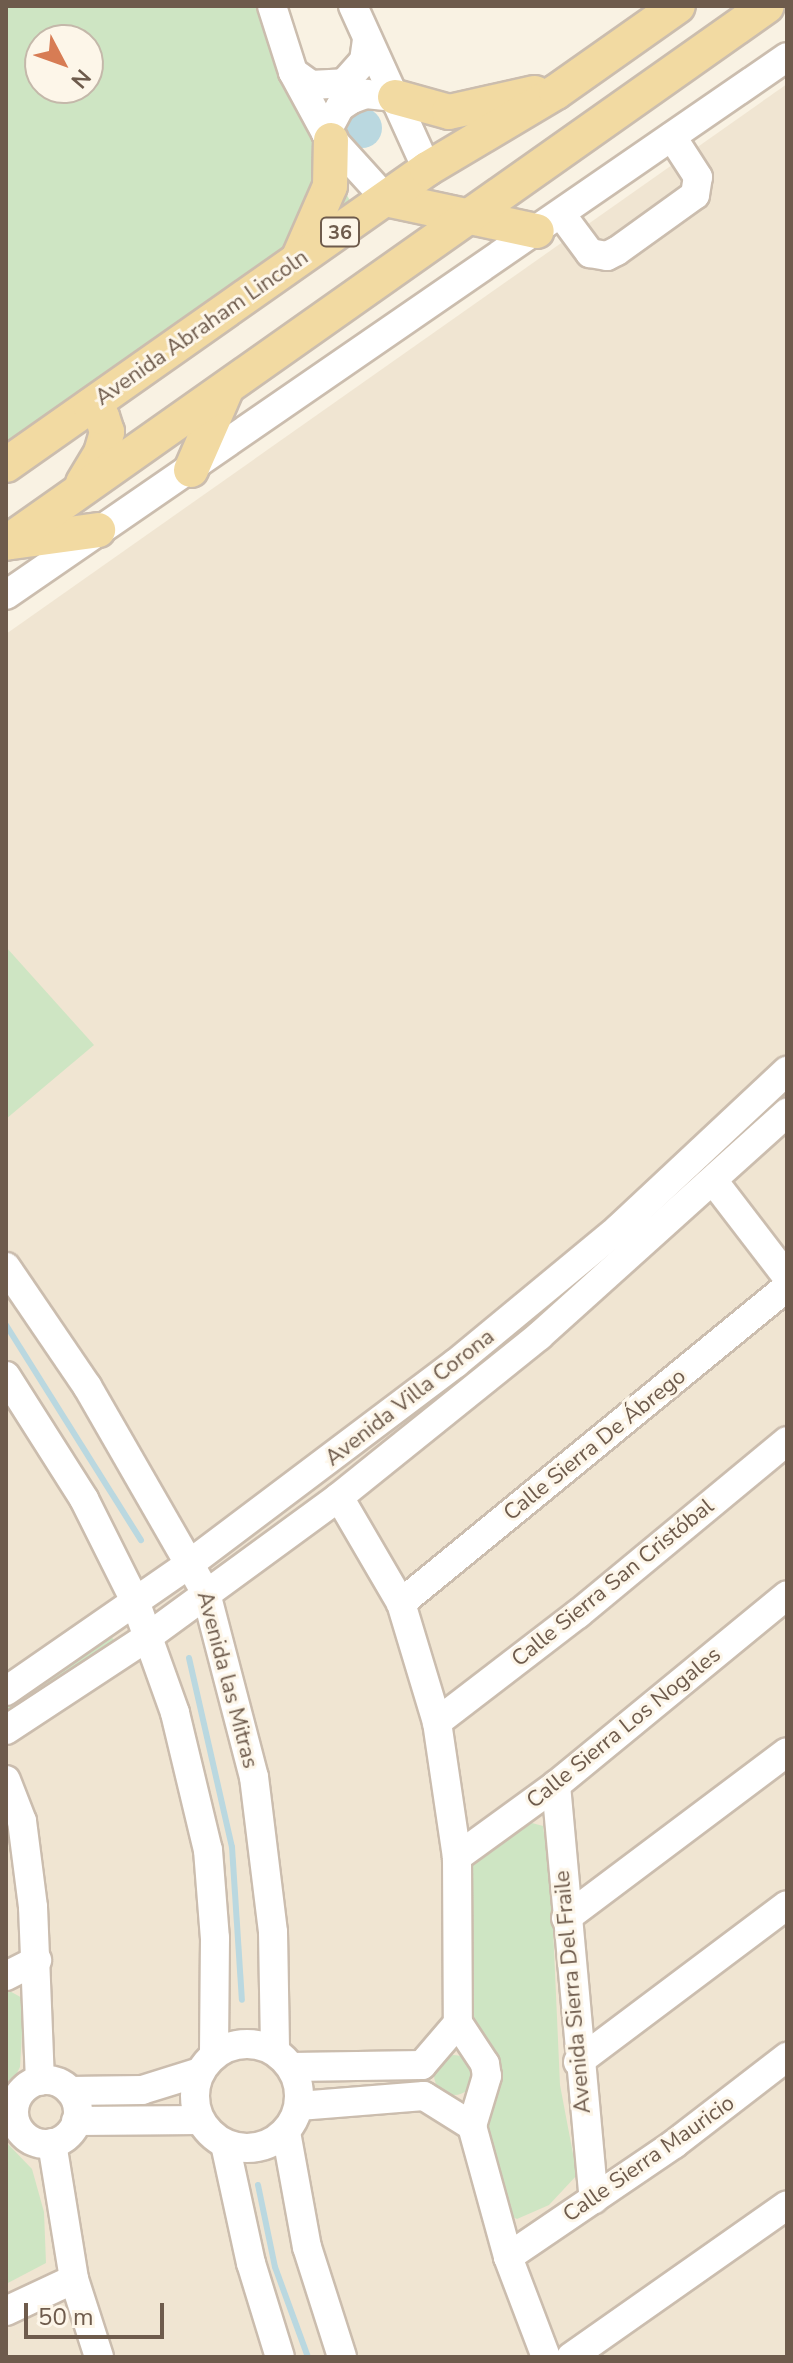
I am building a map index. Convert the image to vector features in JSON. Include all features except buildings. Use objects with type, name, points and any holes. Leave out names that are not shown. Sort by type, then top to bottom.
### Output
[{"type":"main road","name":"Avenida Abraham Lincoln","points":[[6,465],[295,263],[401,202],[427,169],[556,92],[678,6]]},
{"type":"main road","points":[[7,543],[767,6]]},
{"type":"main road","points":[[395,97],[449,112],[556,92]]},
{"type":"main road","points":[[295,263],[330,186],[328,136]]},
{"type":"main road","points":[[372,283],[401,202],[469,214],[549,222]]},
{"type":"main road","points":[[191,470],[226,389]]},
{"type":"main road","points":[[76,493],[105,442],[105,422],[90,406]]},
{"type":"main road","points":[[7,543],[98,530]]},
{"type":"street","points":[[272,6],[293,72],[328,136],[401,202]]},
{"type":"street","points":[[353,6],[427,169]]},
{"type":"street","points":[[293,72],[311,85],[344,83],[364,61],[367,40]]},
{"type":"street","points":[[6,595],[672,137],[780,67]]},
{"type":"street","points":[[328,136],[340,107],[352,99],[366,94],[395,97]]},
{"type":"street","points":[[549,222],[590,253],[607,256],[617,251],[695,195],[698,177],[672,137]]},
{"type":"street","name":"Avenida Villa Corona","points":[[6,1691],[192,1562],[545,1291],[786,1074]]},
{"type":"street","name":"Avenida Villa Corona","points":[[6,1730],[149,1636],[339,1497],[539,1336],[715,1183],[787,1113]]},
{"type":"street","points":[[715,1183],[787,1277]]},
{"type":"street","name":"Avenida las Mitras","points":[[6,1267],[87,1386],[192,1562],[206,1593],[254,1777],[273,1932],[283,2059]]},
{"type":"street","name":"Calle Sierra De Ábrego","points":[[401,1603],[787,1287]]},
{"type":"street","points":[[6,1376],[44,1433],[135,1601],[198,1789],[208,1850],[215,1938],[207,2064],[195,2104],[200,2120],[225,2144],[251,2263],[280,2357]]},
{"type":"street","points":[[6,1421],[44,1433]]},
{"type":"street","name":"Calle Sierra San Cristóbal","points":[[437,1722],[578,1614],[787,1441]]},
{"type":"street","points":[[339,1497],[401,1603],[437,1722],[457,1857],[458,2023],[485,2064],[487,2076],[472,2126],[508,2257],[546,2357]]},
{"type":"street","name":"Calle Sierra Los Nogales","points":[[457,1857],[556,1785],[787,1595]]},
{"type":"street","points":[[566,1918],[787,1752]]},
{"type":"street","points":[[6,1780],[15,1847],[37,1960],[40,2081]]},
{"type":"street","name":"Avenida Sierra Del Fraile","points":[[556,1785],[578,2062],[594,2199]]},
{"type":"street","points":[[578,2062],[787,1905]]},
{"type":"street","points":[[6,1976],[37,1960]]},
{"type":"street","points":[[424,2096],[422,2065],[458,2023]]},
{"type":"street","points":[[70,2091],[101,2093],[163,2086],[207,2064],[233,2045],[254,2043],[283,2059],[333,2070],[422,2065]]},
{"type":"street","name":"Calle Sierra Mauricio","points":[[508,2257],[594,2199],[787,2057]]},
{"type":"street","points":[[225,2144],[257,2148],[286,2132],[299,2106],[283,2059]]},
{"type":"street","points":[[333,2070],[337,2104]]},
{"type":"street","points":[[89,2122],[70,2091],[56,2082],[40,2081],[18,2097],[16,2123],[27,2138],[52,2143],[89,2122],[200,2120]]},
{"type":"street","points":[[162,2120],[163,2086]]},
{"type":"street","points":[[89,2122],[101,2093]]},
{"type":"street","points":[[299,2106],[424,2096],[472,2126]]},
{"type":"street","points":[[286,2132],[307,2247],[342,2357]]},
{"type":"street","points":[[52,2143],[74,2279],[99,2357]]},
{"type":"street","points":[[571,2357],[787,2205]]},
{"type":"street","points":[[6,2311],[74,2279]]},
{"type":"shaded area","points":[[787,84],[787,2357],[6,2357],[6,634]]},
{"type":"green space","points":[[6,6],[260,6],[313,135],[357,213],[6,443]]},
{"type":"green space","points":[[6,947],[94,1045],[6,1119]]},
{"type":"green space","points":[[106,1631],[114,1640],[6,1711],[6,1695]]},
{"type":"green space","points":[[521,1820],[543,1826],[551,1882],[560,2085],[577,2175],[549,2205],[517,2219],[504,2213],[484,2115],[470,2018],[464,1867]]},
{"type":"green space","points":[[6,1989],[24,1999],[20,2067],[6,2095]]},
{"type":"green space","points":[[454,2055],[468,2061],[474,2075],[468,2089],[454,2095],[440,2089],[434,2075],[440,2061]]},
{"type":"green space","points":[[6,2142],[32,2169],[44,2212],[46,2263],[6,2284]]},
{"type":"water","points":[[362,108],[376,114],[382,128],[376,142],[362,148],[348,142],[342,128],[348,114]]},
{"type":"waterway","points":[[6,1325],[141,1540]]},
{"type":"waterway","points":[[189,1658],[232,1847],[242,2000]]},
{"type":"waterway","points":[[258,2185],[275,2267],[308,2357]]}]
